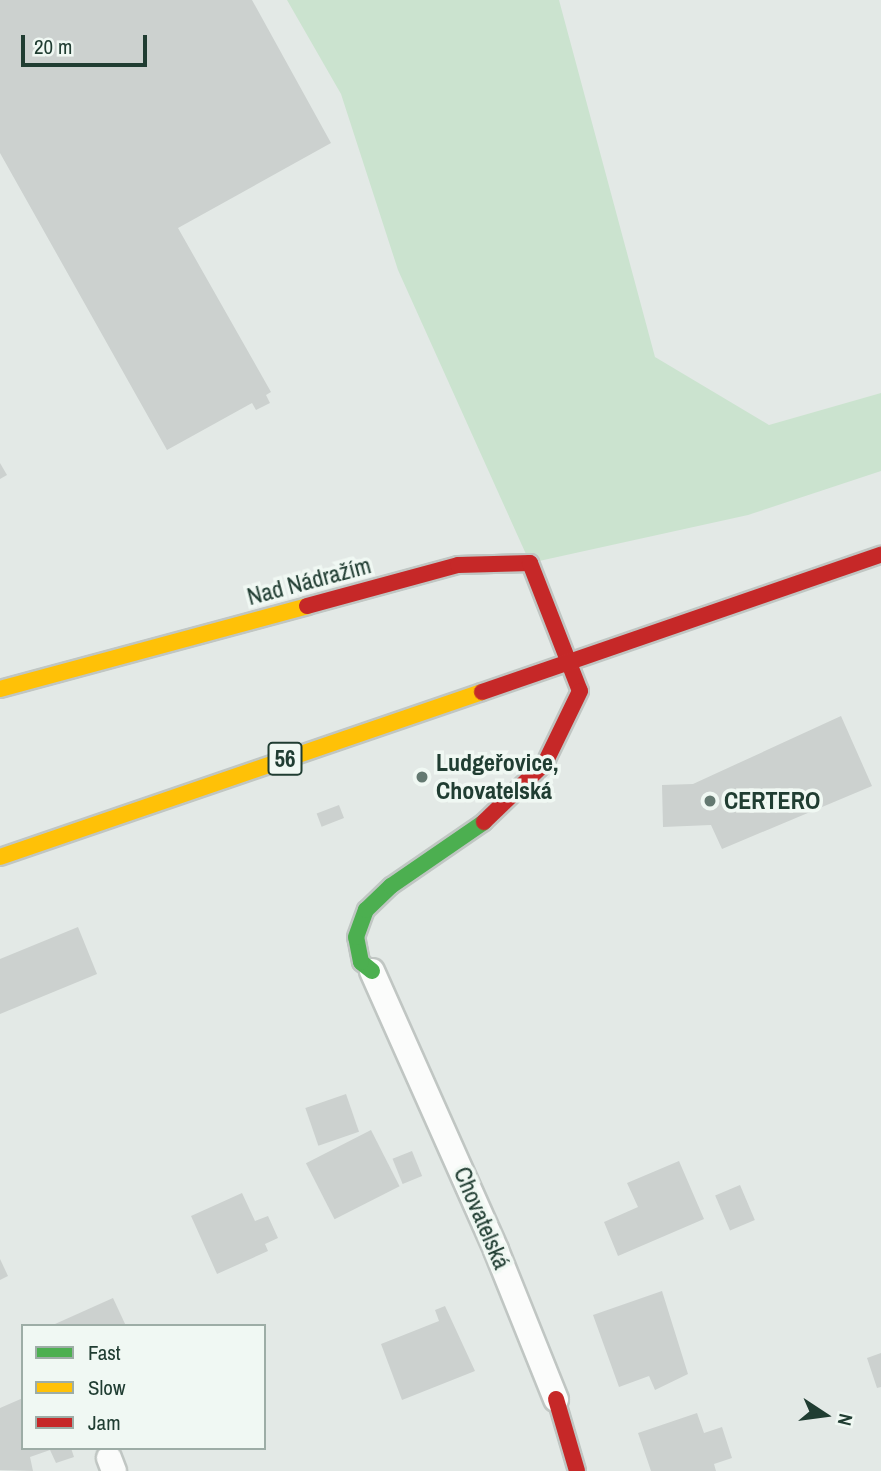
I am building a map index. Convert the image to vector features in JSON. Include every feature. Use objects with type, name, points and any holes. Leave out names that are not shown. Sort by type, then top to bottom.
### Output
[{"type":"street","name":"56","points":[[0,857],[881,555]]},
{"type":"street","name":"Nad Nádražím","points":[[0,689],[458,565],[530,563],[570,662]]},
{"type":"street","points":[[372,971],[361,962],[356,937],[366,910],[391,886],[457,844],[502,808],[545,763],[580,691],[570,662]]},
{"type":"street","name":"Chovatelská","points":[[556,1399],[577,1471]]},
{"type":"lane","name":"Chovatelská","points":[[372,971],[496,1250],[556,1399]]},
{"type":"green space","points":[[287,0],[559,0],[655,357],[769,425],[881,393],[881,471],[748,515],[530,563],[398,270],[341,94]]},
{"type":"building","points":[[0,0],[252,0],[331,143],[178,228],[271,392],[266,395],[270,403],[256,410],[252,403],[167,450],[0,153]]},
{"type":"building","points":[[0,463],[7,475],[0,479]]},
{"type":"building","points":[[841,716],[872,786],[722,849],[711,825],[663,827],[662,785],[693,784]]},
{"type":"building","points":[[339,805],[344,818],[322,827],[317,814]]},
{"type":"building","points":[[78,927],[97,974],[0,1014],[0,959]]},
{"type":"building","points":[[346,1094],[359,1132],[318,1146],[305,1108]]},
{"type":"building","points":[[371,1130],[400,1186],[335,1219],[306,1163]]},
{"type":"building","points":[[412,1151],[422,1176],[403,1184],[393,1159]]},
{"type":"building","points":[[679,1161],[704,1219],[618,1256],[604,1222],[638,1207],[627,1183]]},
{"type":"building","points":[[740,1185],[755,1220],[730,1231],[715,1196]]},
{"type":"building","points":[[242,1193],[255,1221],[268,1216],[278,1238],[265,1244],[268,1251],[217,1274],[191,1216]]},
{"type":"building","points":[[0,1259],[8,1276],[0,1280]]},
{"type":"building","points":[[662,1291],[688,1374],[655,1390],[649,1376],[619,1387],[593,1315]]},
{"type":"building","points":[[113,1298],[125,1324],[55,1324]]},
{"type":"building","points":[[445,1306],[475,1371],[402,1400],[381,1344],[439,1321],[435,1310]]},
{"type":"building","points":[[881,1353],[881,1387],[877,1388],[867,1358]]},
{"type":"building","points":[[21,1399],[21,1450],[50,1450],[30,1457],[33,1471],[0,1470],[0,1408]]},
{"type":"building","points":[[697,1413],[704,1433],[722,1427],[732,1458],[714,1464],[716,1471],[651,1471],[638,1433]]},
{"type":"building","points":[[50,1450],[72,1450],[74,1457],[56,1463]]},
{"type":"traffic: fast","points":[[372,971],[361,962],[356,937],[366,910],[391,886],[484,822]]},
{"type":"traffic: slow","points":[[0,689],[307,606]]},
{"type":"traffic: slow","points":[[0,857],[482,692]]},
{"type":"traffic: jam","points":[[482,692],[881,555]]},
{"type":"traffic: jam","points":[[307,606],[458,565],[530,563],[580,691],[545,763],[484,822]]},
{"type":"traffic: jam","points":[[556,1399],[577,1471]]},
{"type":"place","name":"Ludgeřovice, Chovatelská","points":[[422,777]]},
{"type":"place","name":"CERTERO","points":[[710,801]]}]
